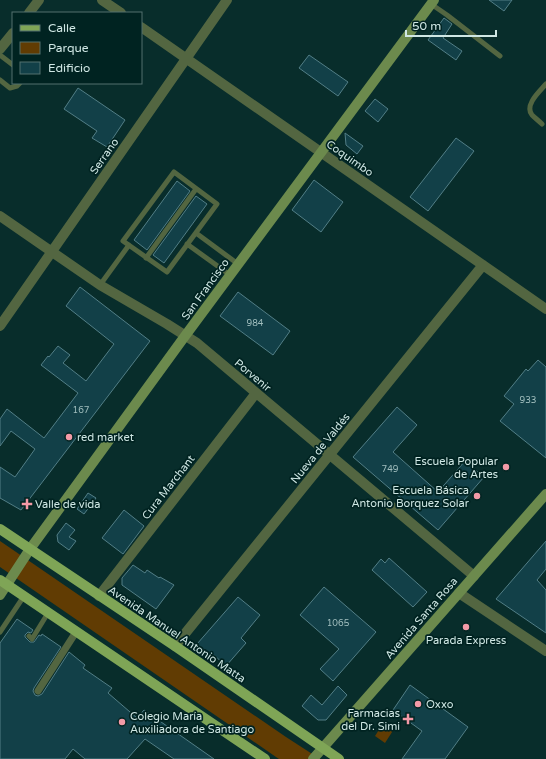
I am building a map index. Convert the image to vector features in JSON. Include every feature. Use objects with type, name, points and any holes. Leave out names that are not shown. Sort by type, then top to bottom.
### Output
[{"type":"main road","name":"San Francisco","points":[[0,595],[4,583],[433,2]]},
{"type":"main road","name":"Avenida Santa Rosa","points":[[313,759],[546,494]]},
{"type":"main road","name":"Avenida Manuel Antonio Matta","points":[[0,529],[175,646],[339,759]]},
{"type":"main road","points":[[4,583],[265,759]]},
{"type":"street","points":[[30,12],[39,0]]},
{"type":"street","points":[[102,0],[120,12]]},
{"type":"street","name":"Serrano","points":[[0,326],[227,0]]},
{"type":"street","name":"Coquimbo","points":[[142,28],[546,308]]},
{"type":"street","points":[[0,49],[12,34]]},
{"type":"street","name":"Porvenir","points":[[0,216],[100,285],[197,344],[474,576]]},
{"type":"street","name":"Nueva de Valdés","points":[[175,646],[483,265]]},
{"type":"street","name":"Cura Marchant","points":[[99,596],[256,393]]},
{"type":"street","points":[[459,593],[546,651]]},
{"type":"street","points":[[38,691],[76,632]]},
{"type":"lane","points":[[433,2],[447,15],[500,56]]},
{"type":"lane","points":[[0,55],[12,63]]},
{"type":"lane","points":[[0,80],[10,88],[18,84]]},
{"type":"lane","points":[[542,124],[532,115],[530,110],[531,103],[546,84]]},
{"type":"lane","points":[[174,172],[196,189],[217,204],[167,272],[123,241],[174,172]]},
{"type":"lane","points":[[146,258],[196,189]]},
{"type":"lane","points":[[196,233],[239,264]]},
{"type":"lane","points":[[187,244],[230,275]]},
{"type":"lane","points":[[100,285],[129,245]]},
{"type":"lane","points":[[0,632],[9,623],[24,596]]},
{"type":"lane","points":[[29,636],[32,639],[48,613]]},
{"type":"green space","points":[[0,541],[320,759],[279,759],[276,757],[0,567]]},
{"type":"green space","points":[[384,722],[394,729],[385,743],[375,736]]},
{"type":"building","points":[[489,0],[512,0],[504,11]]},
{"type":"building","points":[[444,18],[452,24],[443,38],[462,51],[456,60],[428,40]]},
{"type":"building","points":[[309,55],[348,82],[338,96],[299,68]]},
{"type":"building","points":[[78,88],[125,120],[107,147],[92,138],[97,131],[64,109]]},
{"type":"building","points":[[375,99],[388,109],[378,122],[365,111]]},
{"type":"building","points":[[345,133],[363,146],[357,154],[346,145]]},
{"type":"building","points":[[456,138],[474,151],[428,211],[410,197]]},
{"type":"building","points":[[314,180],[343,202],[321,232],[292,210]]},
{"type":"building","points":[[177,181],[190,191],[147,250],[134,240]]},
{"type":"building","points":[[196,196],[207,204],[164,263],[153,255]]},
{"type":"building","points":[[80,287],[150,341],[21,510],[0,498],[0,467],[15,477],[35,449],[11,431],[0,446],[0,419],[7,409],[44,438],[78,393],[41,365],[58,346],[70,355],[63,363],[86,381],[114,344],[66,306]]},
{"type":"building","points":[[238,292],[290,331],[273,355],[220,316]]},
{"type":"building","points":[[538,360],[546,367],[546,458],[500,421],[514,404],[504,396],[526,369],[528,371]]},
{"type":"building","points":[[397,407],[417,425],[393,452],[438,492],[465,461],[484,477],[438,530],[353,457]]},
{"type":"building","points":[[88,493],[96,498],[84,514],[77,509]]},
{"type":"building","points":[[124,510],[144,526],[123,554],[102,538]]},
{"type":"building","points":[[66,523],[75,530],[69,537],[76,541],[69,550],[58,542],[57,535]]},
{"type":"building","points":[[546,541],[546,569],[537,580],[546,590],[546,633],[496,599]]},
{"type":"building","points":[[389,558],[427,592],[413,607],[372,570],[381,559],[385,563]]},
{"type":"building","points":[[133,565],[145,573],[147,570],[174,585],[156,609],[122,585],[122,578]]},
{"type":"building","points":[[324,587],[376,632],[333,681],[320,669],[339,649],[300,615]]},
{"type":"building","points":[[238,597],[260,615],[241,638],[246,643],[226,666],[214,655],[212,657],[197,644]]},
{"type":"building","points":[[17,619],[33,630],[31,633],[28,632],[25,635],[30,642],[34,642],[39,635],[41,636],[42,634],[61,647],[34,688],[33,691],[35,695],[38,696],[42,694],[69,652],[85,665],[83,668],[112,688],[108,693],[137,718],[144,710],[214,759],[174,759],[145,739],[127,759],[85,759],[73,749],[65,759],[0,759],[0,643]]},
{"type":"building","points":[[410,685],[468,727],[445,759],[402,759],[422,731],[393,710]]},
{"type":"building","points":[[338,686],[347,695],[326,720],[318,720],[302,706],[311,695],[322,705]]},
{"type":"place","name":"red market","points":[[69,437]]},
{"type":"place","name":"Escuela Popular de Artes","points":[[506,467]]},
{"type":"place","name":"Escuela Básica Antonio Borquez Solar","points":[[477,496]]},
{"type":"place","name":"Valle de vida","points":[[27,504]]},
{"type":"place","name":"Parada Express","points":[[466,627]]},
{"type":"place","name":"Oxxo","points":[[418,704]]},
{"type":"place","name":"Farmacias del Dr. Simi","points":[[408,719]]},
{"type":"place","name":"Colegio María Auxiliadora de Santiago","points":[[122,722]]}]
